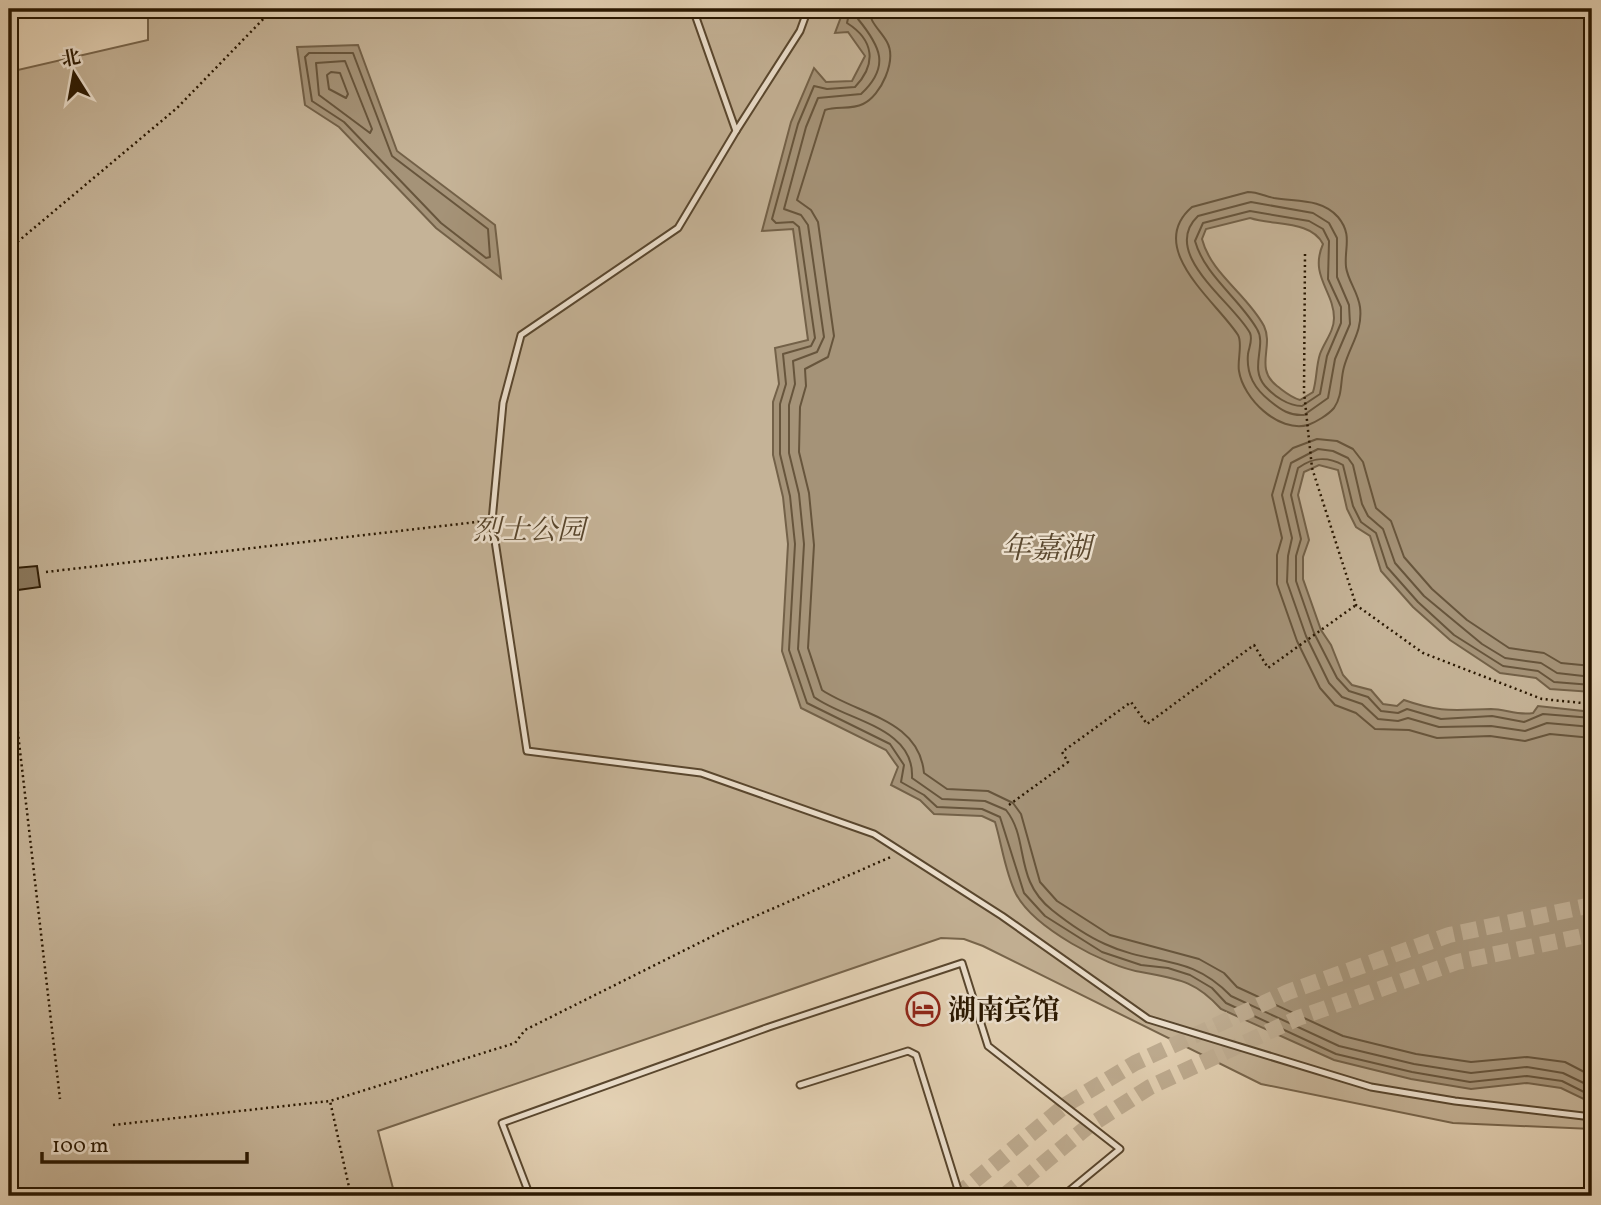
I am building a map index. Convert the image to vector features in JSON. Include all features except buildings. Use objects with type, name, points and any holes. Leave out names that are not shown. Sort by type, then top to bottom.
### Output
[{"type":"lane","points":[[694,9],[736,131]]},
{"type":"lane","points":[[808,9],[800,31],[678,228],[521,335],[503,402],[492,521],[527,751],[701,774],[874,834],[1002,916],[1148,1019],[1371,1087],[1455,1101],[1592,1117]]},
{"type":"lane","points":[[530,1196],[502,1123],[769,1027],[962,964],[988,1046],[1120,1149],[1063,1196]]},
{"type":"lane","points":[[800,1085],[908,1051],[916,1055],[960,1196]]},
{"type":"path","points":[[9,249],[177,108],[273,9]]},
{"type":"path","points":[[1305,254],[1304,392],[1312,468],[1356,605],[1423,653],[1542,699],[1592,704]]},
{"type":"path","points":[[46,572],[492,521]]},
{"type":"path","points":[[1009,804],[1068,762],[1062,752],[1131,702],[1147,724],[1254,645],[1268,668],[1356,605]]},
{"type":"path","points":[[9,655],[60,1099]]},
{"type":"path","points":[[113,1125],[330,1101],[515,1043],[525,1030],[733,926],[902,852]]},
{"type":"path","points":[[330,1101],[351,1196]]},
{"type":"path","points":[[9,1130],[15,1129]]},
{"type":"green space","name":"烈士公园","points":[[148,9],[1592,9],[1592,1129],[1453,1123],[1261,1084],[983,946],[964,939],[941,938],[378,1131],[395,1196],[9,1196],[9,72],[148,40]]},
{"type":"water","name":"年嘉湖","points":[[844,9],[1592,9],[1592,692],[1550,689],[1536,678],[1500,673],[1450,640],[1413,607],[1381,571],[1370,536],[1356,527],[1347,509],[1338,470],[1319,465],[1304,472],[1298,495],[1309,540],[1303,557],[1303,579],[1321,630],[1331,645],[1343,675],[1352,685],[1371,690],[1383,704],[1397,706],[1404,700],[1447,710],[1491,709],[1527,714],[1533,713],[1538,706],[1592,712],[1592,1103],[1561,1088],[1527,1083],[1471,1089],[1411,1079],[1334,1060],[1221,1009],[1203,992],[1185,982],[1126,968],[1090,954],[1054,932],[1025,907],[1009,877],[995,822],[982,816],[934,814],[920,800],[891,785],[898,767],[886,750],[801,708],[782,651],[788,544],[783,497],[773,455],[773,402],[779,384],[775,348],[808,340],[793,229],[762,231],[791,122],[814,68],[826,82],[852,81],[865,56],[848,32],[835,33]],"holes":[[[1250,218],[1301,227],[1317,236],[1323,244],[1319,255],[1320,274],[1333,308],[1334,323],[1320,354],[1313,392],[1300,400],[1270,379],[1265,365],[1267,342],[1264,326],[1213,263],[1202,239],[1206,229]]]},
{"type":"water","points":[[358,45],[397,151],[495,225],[501,278],[436,228],[339,127],[305,105],[297,47]]},
{"type":"tunnel","points":[[956,1196],[1067,1104],[1135,1063],[1288,992],[1449,935],[1592,905]]},
{"type":"tunnel","points":[[1004,1196],[1086,1128],[1150,1087],[1298,1018],[1457,962],[1592,934]]},
{"type":"place","name":"湖南宾馆","points":[[923,1009]]}]
